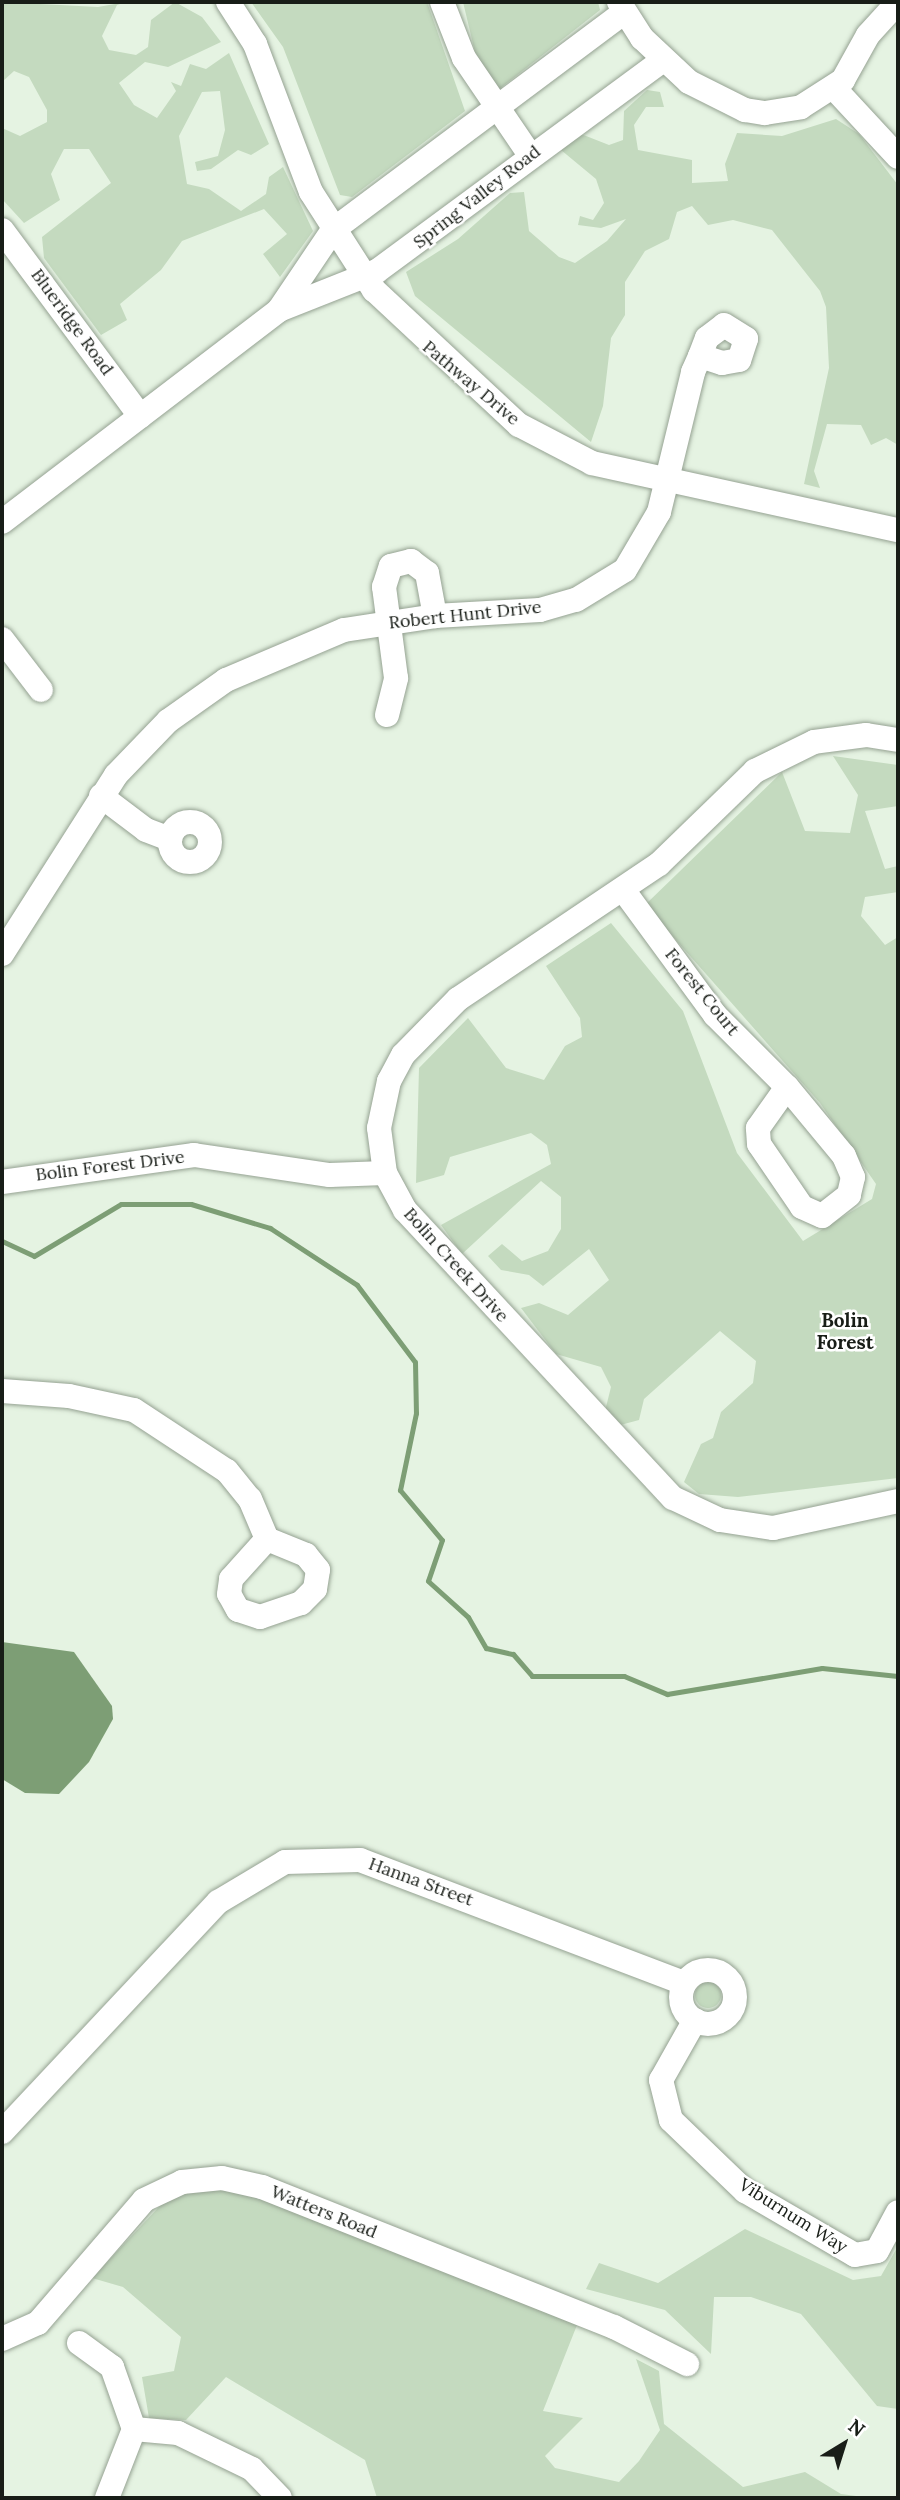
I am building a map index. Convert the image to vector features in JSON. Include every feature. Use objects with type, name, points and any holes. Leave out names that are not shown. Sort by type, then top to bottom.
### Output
[{"type":"street","name":"Pathway Drive","points":[[228,2],[255,44],[311,192],[364,277],[420,340],[519,425],[592,463],[898,530]]},
{"type":"street","points":[[442,2],[464,58],[530,155]]},
{"type":"street","points":[[621,7],[663,60],[706,93],[745,110],[785,111],[834,88],[898,2]]},
{"type":"street","name":"Spring Valley Road","points":[[279,310],[333,230],[497,108],[621,7]]},
{"type":"street","name":"Spring Valley Road","points":[[2,522],[279,310],[364,277],[663,60]]},
{"type":"street","points":[[834,88],[898,158]]},
{"type":"street","name":"Blueridge Road","points":[[2,230],[140,416]]},
{"type":"street","name":"Robert Hunt Drive","points":[[2,954],[101,796],[169,721],[226,680],[301,644],[391,622],[435,616],[540,610],[601,587],[648,540],[668,481],[699,356]]},
{"type":"street","points":[[387,715],[396,678],[387,571],[404,559],[427,573],[435,616]]},
{"type":"street","points":[[2,639],[41,690]]},
{"type":"street","name":"Bolin Creek Drive","points":[[898,740],[840,737],[770,761],[624,891],[458,999],[403,1055],[382,1102],[385,1173],[405,1210],[673,1498],[720,1520],[773,1528],[898,1501]]},
{"type":"street","points":[[101,796],[146,830],[170,839]]},
{"type":"street","name":"Forest Court","points":[[624,891],[715,1014],[787,1087],[844,1156],[853,1177],[849,1195],[822,1216],[802,1207],[759,1144],[758,1128],[787,1087]]},
{"type":"street","name":"Bolin Forest Drive","points":[[2,1182],[194,1155],[330,1175],[385,1173]]},
{"type":"street","points":[[2,1391],[97,1401],[134,1410],[183,1437],[227,1471],[250,1499],[267,1539]]},
{"type":"street","name":"Hanna Street","points":[[2,2132],[218,1902],[285,1863],[360,1860],[684,1983]]},
{"type":"street","points":[[698,1971],[717,1971],[734,1992],[725,2017],[695,2020],[681,2000],[684,1983],[698,1971]]},
{"type":"street","name":"Viburnum Way","points":[[695,2020],[661,2080],[671,2120],[745,2191],[855,2255],[877,2251],[898,2212]]},
{"type":"street","name":"Watters Road","points":[[2,2339],[38,2323],[144,2200],[181,2182],[222,2178],[262,2187],[614,2327],[687,2364]]},
{"type":"street","points":[[79,2343],[112,2367],[134,2429],[107,2498]]},
{"type":"street","points":[[134,2429],[178,2433],[252,2469],[281,2498]]},
{"type":"shaded area","points":[[2,2],[98,7],[126,2],[117,5],[102,36],[109,50],[136,55],[148,47],[151,20],[175,2],[202,17],[221,42],[168,67],[145,62],[119,83],[134,105],[157,118],[176,91],[171,82],[181,86],[190,64],[206,69],[229,53],[269,144],[251,155],[238,150],[211,169],[197,171],[195,162],[218,156],[225,130],[220,91],[202,92],[179,136],[187,184],[209,189],[241,211],[266,194],[269,177],[283,167],[313,231],[280,277],[263,254],[287,234],[264,209],[182,241],[161,270],[120,304],[127,320],[101,335],[44,258],[42,237],[111,183],[89,149],[64,149],[51,174],[60,200],[24,223],[2,199],[2,128],[20,136],[47,122],[47,110],[29,77],[14,71],[2,82]]},
{"type":"shaded area","points":[[251,2],[427,2],[465,111],[352,197],[340,195],[283,47]]},
{"type":"shaded area","points":[[463,2],[598,2],[600,10],[498,90],[475,52]]},
{"type":"shaded area","points":[[647,90],[660,92],[664,107],[646,107],[634,125],[638,150],[692,160],[692,183],[728,181],[725,164],[737,133],[782,136],[836,119],[859,134],[898,185],[898,445],[886,438],[871,445],[861,425],[827,424],[814,471],[820,488],[804,484],[829,368],[826,307],[820,291],[772,230],[733,220],[708,225],[692,206],[677,212],[669,239],[645,251],[625,282],[625,315],[611,338],[603,406],[591,442],[415,296],[406,272],[458,239],[510,193],[524,192],[529,231],[559,257],[575,263],[607,241],[626,219],[601,228],[578,225],[580,216],[593,220],[604,203],[596,179],[561,150],[581,134],[609,145],[623,140],[624,111]]},
{"type":"shaded area","points":[[833,756],[898,765],[898,806],[865,811],[885,869],[898,866],[898,892],[865,897],[861,916],[885,945],[898,937],[898,1478],[738,1497],[699,1494],[684,1482],[701,1444],[713,1438],[721,1412],[753,1383],[756,1361],[720,1331],[644,1399],[639,1420],[613,1427],[604,1415],[611,1387],[601,1367],[556,1354],[521,1308],[539,1303],[568,1315],[609,1280],[589,1249],[543,1286],[529,1275],[501,1270],[488,1256],[502,1244],[522,1261],[548,1251],[561,1229],[561,1197],[541,1181],[462,1254],[441,1225],[551,1164],[547,1145],[531,1133],[450,1157],[444,1175],[416,1183],[419,1068],[468,1018],[506,1068],[544,1080],[565,1046],[582,1037],[580,1018],[546,966],[611,923],[683,1011],[737,1153],[803,1241],[872,1199],[876,1184],[820,1103],[645,905],[782,772],[805,831],[850,833],[858,795]]},
{"type":"shaded area","points":[[2,1642],[74,1652],[112,1706],[113,1719],[89,1762],[59,1794],[25,1793],[2,1779]]},
{"type":"shaded area","points":[[708,1982],[717,1986],[721,1995],[717,2004],[708,2008],[699,2004],[695,1995],[699,1986]]},
{"type":"shaded area","points":[[212,2179],[577,2325],[543,2411],[583,2418],[545,2456],[555,2468],[619,2482],[639,2461],[660,2430],[636,2359],[659,2371],[664,2424],[743,2487],[805,2472],[841,2494],[871,2498],[377,2498],[365,2460],[226,2377],[186,2420],[149,2418],[142,2377],[174,2371],[181,2337],[123,2287],[92,2278],[173,2192]]},
{"type":"shaded area","points":[[745,2229],[853,2280],[881,2276],[898,2246],[898,2409],[877,2406],[801,2314],[751,2297],[714,2297],[711,2354],[665,2310],[586,2289],[599,2263],[658,2283]]},
{"type":"waterway","points":[[2,1241],[34,1256],[121,1204],[191,1204],[270,1228],[357,1285],[415,1362],[416,1413],[400,1490],[442,1540],[428,1581],[468,1617],[486,1648],[513,1654],[532,1676],[624,1676],[667,1694],[822,1668],[898,1676]]},
{"type":"district","name":"Bolin Forest","points":[[845,1332]]}]
